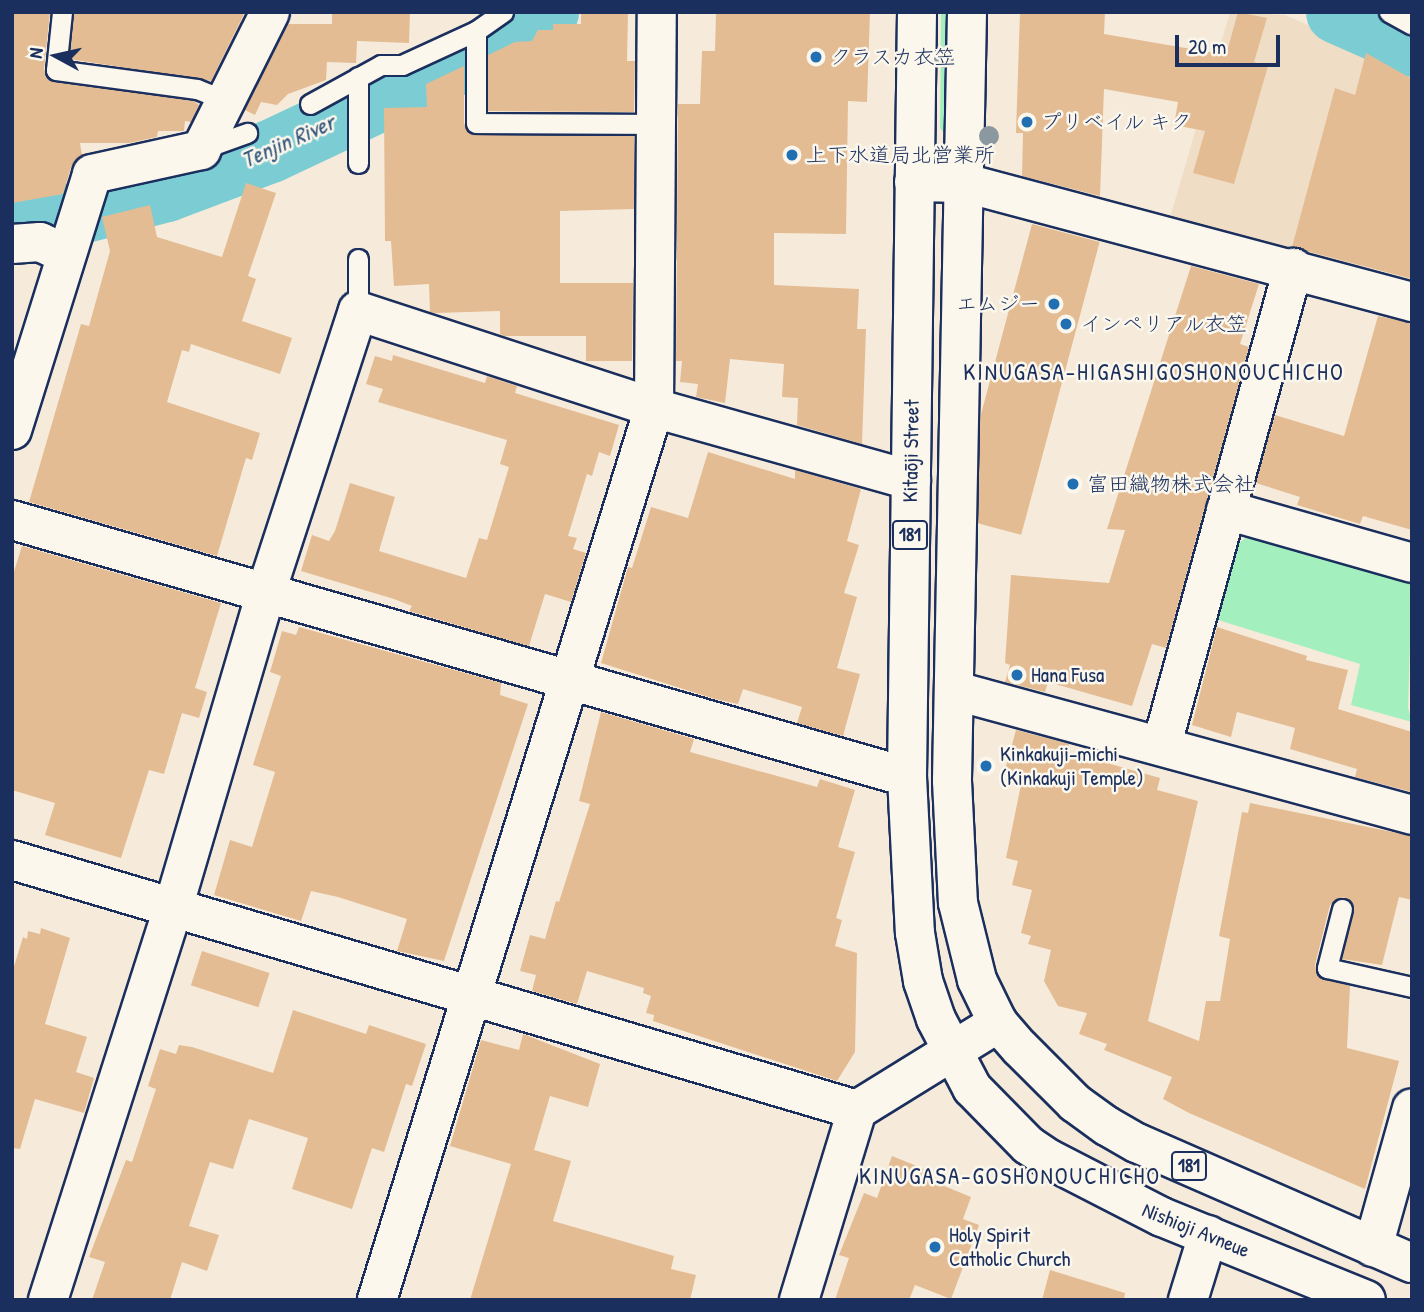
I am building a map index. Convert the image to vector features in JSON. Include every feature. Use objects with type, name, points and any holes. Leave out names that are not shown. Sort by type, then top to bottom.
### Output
[{"type":"street","points":[[12,430],[92,174],[201,150],[270,12]]},
{"type":"street","name":"Kitaōji Street","points":[[917,12],[907,777],[909,882],[919,958],[936,1019],[951,1051]]},
{"type":"street","name":"181","points":[[967,12],[953,781],[958,903],[978,980],[998,1023],[1042,1073],[1107,1126],[1373,1247],[1412,1262]]},
{"type":"street","points":[[377,1300],[654,408],[657,14]]},
{"type":"street","points":[[914,182],[965,183],[1293,268],[1412,302]]},
{"type":"street","points":[[12,244],[70,240]]},
{"type":"street","points":[[1162,744],[1293,268]]},
{"type":"street","points":[[48,1300],[174,905],[266,592],[358,311],[654,408],[911,480]]},
{"type":"street","points":[[1226,510],[1412,563]]},
{"type":"street","points":[[12,520],[907,777]]},
{"type":"street","points":[[956,691],[1162,744],[1412,815]]},
{"type":"street","points":[[12,860],[174,905],[857,1110]]},
{"type":"street","points":[[799,1300],[857,1110],[998,1023]]},
{"type":"street","name":"Nishioji Avneue","points":[[951,1051],[972,1088],[1028,1144],[1115,1195],[1367,1300]]},
{"type":"street","points":[[1373,1247],[1404,1167],[1412,1108]]},
{"type":"street","points":[[1188,1300],[1208,1235]]},
{"type":"lane","points":[[62,12],[56,70],[197,89],[227,101]]},
{"type":"lane","points":[[310,104],[358,82],[381,65],[402,65],[476,37],[502,12]]},
{"type":"lane","points":[[1389,12],[1412,24]]},
{"type":"lane","points":[[476,37],[476,123],[657,124]]},
{"type":"lane","points":[[358,82],[358,163]]},
{"type":"lane","points":[[201,150],[247,133]]},
{"type":"lane","points":[[358,259],[358,311]]},
{"type":"lane","points":[[1342,909],[1327,968],[1412,987]]},
{"type":"shaded area","points":[[1230,12],[1285,15],[1365,50],[1412,78],[1358,272],[1169,221]]},
{"type":"green space","points":[[941,12],[949,12],[949,130],[944,133],[940,128]]},
{"type":"green space","points":[[1255,531],[1412,575],[1408,708],[1412,722],[1351,705],[1360,664],[1218,620],[1239,543]]},
{"type":"building","points":[[12,12],[50,12],[44,69],[49,80],[194,101],[199,105],[191,122],[185,121],[184,131],[158,131],[157,137],[129,143],[80,143],[82,155],[71,167],[63,194],[12,203]]},
{"type":"building","points":[[74,12],[245,12],[211,81],[69,59]]},
{"type":"building","points":[[332,12],[410,12],[409,43],[357,41],[356,63],[327,62],[326,80],[288,94],[277,105],[261,102],[255,115],[245,110],[288,24],[332,24]]},
{"type":"building","points":[[581,12],[628,12],[627,61],[635,61],[634,112],[488,111],[488,55],[515,42],[532,41],[538,30],[553,30],[553,24],[581,24]]},
{"type":"building","points":[[716,12],[870,12],[867,102],[848,101],[846,234],[774,233],[774,285],[859,289],[857,329],[866,329],[862,444],[797,425],[798,398],[782,397],[784,364],[730,359],[725,403],[696,397],[698,384],[680,382],[682,361],[676,361],[678,104],[700,104],[702,51],[715,51]]},
{"type":"building","points":[[1020,12],[1105,12],[1104,34],[1226,55],[1238,12],[1267,18],[1254,62],[1268,66],[1234,184],[1193,173],[1205,131],[1174,125],[1178,102],[1104,89],[1100,196],[1022,176],[1023,133],[1016,133]]},
{"type":"building","points":[[1366,53],[1412,79],[1412,279],[1292,247],[1335,88],[1355,95]]},
{"type":"building","points":[[464,66],[464,123],[470,134],[634,136],[634,209],[560,211],[560,283],[633,283],[632,361],[586,361],[586,336],[504,336],[500,334],[500,311],[430,312],[429,284],[394,286],[391,241],[385,241],[384,108],[427,107],[426,84]]},
{"type":"building","points":[[246,183],[276,193],[248,276],[256,279],[242,321],[292,338],[280,374],[191,344],[189,352],[182,350],[167,402],[260,433],[252,460],[246,458],[217,556],[29,502],[81,324],[89,326],[110,251],[102,217],[150,205],[157,237],[222,257]]},
{"type":"building","points":[[1032,224],[1100,242],[1021,535],[954,517]]},
{"type":"building","points":[[1191,266],[1259,284],[1240,344],[1249,347],[1166,648],[1152,644],[1132,706],[1048,682],[1045,692],[1005,682],[1010,665],[1005,663],[1011,575],[1109,583],[1125,530],[1107,529]]},
{"type":"building","points":[[1378,316],[1412,323],[1412,530],[1363,516],[1360,524],[1340,518],[1297,505],[1300,497],[1256,483],[1275,415],[1344,436]]},
{"type":"building","points":[[393,355],[485,383],[487,376],[517,386],[515,393],[619,425],[610,456],[599,452],[592,476],[587,474],[568,536],[577,538],[573,549],[586,553],[571,602],[545,594],[529,646],[409,611],[412,606],[394,599],[301,571],[312,535],[329,541],[335,531],[350,483],[395,497],[379,551],[466,578],[479,538],[487,540],[509,467],[500,464],[507,440],[378,402],[383,389],[366,384],[375,356],[392,361]]},
{"type":"building","points":[[708,452],[795,479],[795,470],[861,489],[847,541],[859,545],[844,593],[857,597],[837,668],[860,674],[843,736],[797,723],[802,707],[743,689],[738,704],[601,663],[628,567],[632,568],[651,507],[688,518]]},
{"type":"building","points":[[22,546],[221,603],[195,688],[207,692],[199,718],[182,713],[164,774],[149,770],[121,858],[45,835],[55,803],[12,790],[12,578]]},
{"type":"building","points":[[299,627],[501,683],[500,695],[528,704],[444,961],[397,951],[407,919],[338,897],[311,891],[301,921],[214,895],[230,840],[252,847],[275,772],[253,765],[281,676],[270,672],[282,631],[296,635]]},
{"type":"building","points":[[1217,627],[1307,656],[1306,660],[1348,670],[1338,709],[1412,732],[1412,792],[1355,777],[1357,769],[1290,749],[1295,728],[1237,712],[1231,737],[1192,725]]},
{"type":"building","points":[[601,712],[694,739],[690,752],[817,787],[820,779],[855,790],[838,847],[855,852],[836,918],[842,920],[835,946],[857,953],[855,1052],[837,1081],[653,1021],[654,1015],[646,1013],[651,996],[643,993],[644,988],[587,971],[577,1004],[532,991],[536,975],[520,971],[530,935],[545,939],[590,804],[579,801]]},
{"type":"building","points":[[1016,730],[1069,744],[1068,752],[1160,778],[1157,790],[1198,801],[1148,1021],[1199,1041],[1206,1001],[1220,1001],[1230,939],[1219,936],[1242,812],[1248,813],[1250,803],[1412,836],[1412,900],[1399,897],[1382,965],[1342,959],[1354,911],[1344,897],[1330,905],[1315,965],[1319,977],[1350,986],[1347,1048],[1399,1061],[1365,1189],[1189,1113],[1163,1099],[1172,1077],[1104,1050],[1107,1044],[1079,1034],[1087,1013],[1058,1006],[1044,981],[1051,950],[1028,944],[1031,936],[1021,933],[1032,890],[1012,885],[1018,861],[1006,858],[1023,775],[1005,770]]},
{"type":"building","points":[[41,928],[70,938],[45,1024],[87,1037],[76,1072],[94,1078],[84,1113],[35,1099],[20,1149],[12,1148],[12,973],[23,937],[27,939],[28,931],[40,934]]},
{"type":"building","points":[[202,951],[270,973],[258,1007],[191,985]]},
{"type":"building","points":[[293,1010],[366,1034],[369,1025],[426,1044],[412,1086],[406,1084],[384,1152],[372,1148],[352,1209],[292,1189],[308,1138],[249,1119],[233,1169],[210,1162],[189,1226],[219,1235],[207,1271],[182,1262],[170,1300],[92,1300],[105,1262],[89,1257],[126,1160],[132,1162],[156,1089],[148,1086],[160,1049],[176,1054],[179,1045],[192,1047],[273,1073]]},
{"type":"building","points":[[523,1034],[600,1064],[588,1107],[550,1096],[534,1150],[571,1161],[553,1221],[674,1256],[671,1269],[696,1275],[690,1300],[470,1300],[511,1164],[450,1146],[481,1040],[519,1050]]},
{"type":"building","points":[[892,1156],[929,1171],[927,1179],[971,1197],[963,1219],[979,1225],[951,1299],[915,1285],[909,1300],[835,1300],[849,1258],[839,1255],[864,1193],[877,1198]]},
{"type":"building","points":[[1050,1270],[1125,1293],[1124,1300],[1042,1300]]},
{"type":"waterway","name":"Tenjin River","points":[[12,225],[57,218],[166,190],[270,151],[491,47],[547,12]]},
{"type":"waterway","name":"Tenjin River","points":[[1337,12],[1412,45]]},
{"type":"place","name":"クラスカ衣笠","points":[[816,57]]},
{"type":"place","name":"プリベイル キク","points":[[1027,122]]},
{"type":"place","name":"上下水道局北営業所","points":[[792,155]]},
{"type":"place","name":"エムジー","points":[[1054,304]]},
{"type":"place","name":"インペリアル衣笠","points":[[1066,324]]},
{"type":"place","name":"富田織物株式会社","points":[[1073,484]]},
{"type":"place","name":"Hana Fusa","points":[[1017,675]]},
{"type":"place","name":"Kinkakuji-michi (Kinkakuji Temple)","points":[[986,766]]},
{"type":"place","name":"Holy Spirit Catholic Church","points":[[935,1247]]},
{"type":"district","name":"KINUGASA-HIGASHIGOSHONOUCHICHO","points":[[1154,372]]},
{"type":"district","name":"KINUGASA-GOSHONOUCHICHO","points":[[1010,1176]]}]
